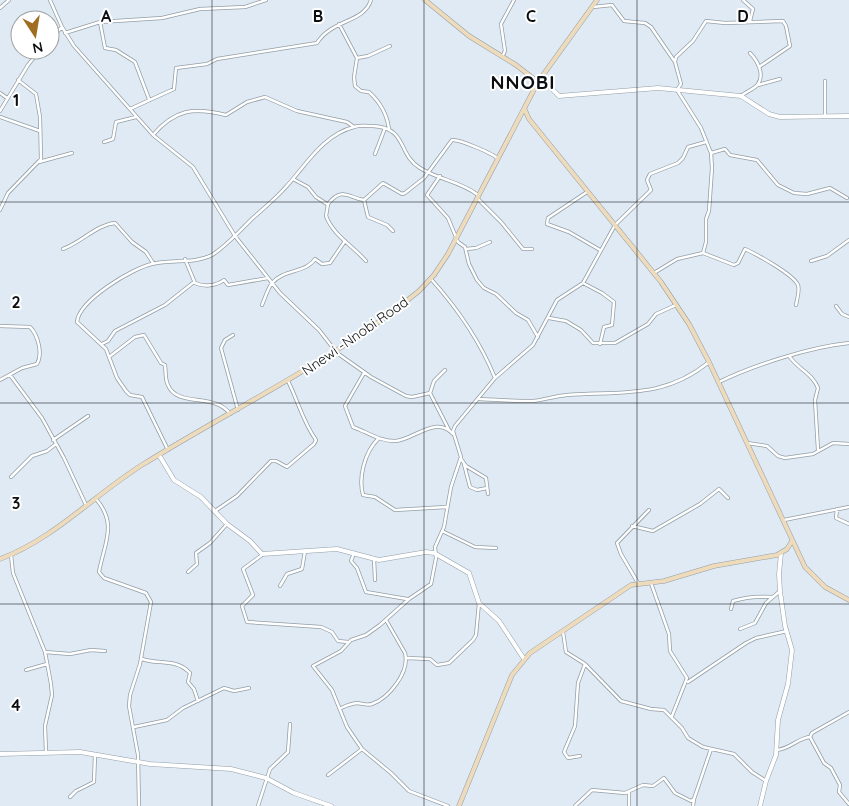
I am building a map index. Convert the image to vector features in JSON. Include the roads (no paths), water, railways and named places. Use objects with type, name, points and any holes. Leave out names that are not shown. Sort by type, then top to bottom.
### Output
[{"type":"main road","points":[[425,0],[469,36],[538,82]]},
{"type":"main road","name":"Nnewi -Nnobi Road","points":[[0,559],[44,537],[158,455],[288,381],[406,302],[431,279],[458,237],[538,82],[597,0]]},
{"type":"main road","points":[[525,110],[529,119],[654,273],[676,305],[709,362],[805,567],[817,581],[849,600]]},
{"type":"main road","points":[[521,118],[529,119]]},
{"type":"main road","points":[[783,552],[792,541]]},
{"type":"main road","points":[[459,806],[512,675],[524,659],[622,590],[638,583],[650,582],[793,550],[797,552]]},
{"type":"street","points":[[0,8],[9,0]]},
{"type":"street","points":[[50,0],[65,33],[86,61],[153,135],[193,167],[235,236],[272,283],[320,330],[335,350],[364,373],[410,397],[430,393]]},
{"type":"street","points":[[65,33],[100,22],[123,18],[162,18],[200,9],[245,7],[266,0]]},
{"type":"street","points":[[130,109],[175,88],[176,68],[208,64],[226,58],[317,43],[324,33],[339,24],[362,15],[371,0]]},
{"type":"street","points":[[502,57],[505,51],[501,24],[514,0]]},
{"type":"street","points":[[743,0],[753,9],[750,21]]},
{"type":"street","points":[[593,7],[612,5],[624,21],[646,23],[655,31],[664,49],[675,62],[681,84],[677,90]]},
{"type":"street","points":[[675,62],[676,57],[693,41],[706,21],[725,23],[783,21],[790,46],[759,67]]},
{"type":"street","points":[[100,22],[105,48],[116,50],[135,62],[149,99]]},
{"type":"street","points":[[339,24],[357,58],[353,82],[361,92],[369,92],[381,105],[387,118],[389,129]]},
{"type":"street","points":[[357,58],[368,56],[390,46]]},
{"type":"street","points":[[750,53],[759,67],[757,86]]},
{"type":"street","points":[[0,110],[33,60]]},
{"type":"street","points":[[541,78],[556,95],[564,97],[658,88],[741,96],[775,116],[849,116]]},
{"type":"street","points":[[741,96],[757,86],[780,79]]},
{"type":"street","points":[[0,210],[8,193],[41,159],[40,114],[36,94],[18,80]]},
{"type":"street","points":[[825,81],[825,117]]},
{"type":"street","points":[[677,90],[701,128],[711,153],[712,168],[709,211],[706,220],[706,242],[702,253]]},
{"type":"street","points":[[0,93],[7,98]]},
{"type":"street","points":[[153,135],[160,127],[178,114],[206,111],[226,115],[247,102],[265,97],[297,111],[347,122],[354,127]]},
{"type":"street","points":[[0,117],[40,131]]},
{"type":"street","points":[[104,142],[113,139],[116,122],[136,117]]},
{"type":"street","points":[[168,450],[143,400],[126,392],[117,378],[102,344],[78,324],[79,316],[96,296],[130,272],[153,263],[209,256],[221,250],[293,179],[312,155],[324,144],[354,127],[385,128],[397,134],[410,159],[428,172],[466,186],[501,222],[522,249],[532,249]]},
{"type":"street","points":[[375,154],[385,128]]},
{"type":"street","points":[[364,200],[383,183],[403,194],[428,172],[443,150],[455,139],[481,151],[491,152],[498,160]]},
{"type":"street","points":[[487,488],[477,490],[470,487],[454,435],[455,426],[495,378],[520,358],[538,338],[561,295],[583,283],[615,225],[651,190],[646,180],[650,174],[674,166],[683,158],[688,147],[706,142]]},
{"type":"street","points":[[711,153],[725,149],[730,155],[756,160],[778,185],[794,194],[807,194],[830,188],[847,198]]},
{"type":"street","points":[[39,162],[72,153]]},
{"type":"street","points":[[440,176],[427,195],[442,214],[448,218],[458,237],[458,242],[466,249],[469,264],[477,280],[484,288],[496,294],[516,313],[528,320],[538,338]]},
{"type":"street","points":[[293,179],[308,187],[316,197],[328,204]]},
{"type":"street","points":[[587,192],[548,218],[546,222],[600,250]]},
{"type":"street","points":[[328,204],[342,194],[352,195],[364,200]]},
{"type":"street","points":[[364,200],[368,217],[387,225],[393,231]]},
{"type":"street","points":[[328,204],[327,219],[345,241],[366,261]]},
{"type":"street","points":[[63,250],[80,242],[96,229],[115,223],[132,242],[146,252],[153,263]]},
{"type":"street","points":[[812,261],[827,256],[849,240]]},
{"type":"street","points":[[262,305],[272,283],[291,270],[307,266],[315,259],[322,264],[330,263],[345,241]]},
{"type":"street","points":[[466,249],[479,247],[490,242]]},
{"type":"street","points":[[654,273],[677,259],[702,253],[734,265],[738,263],[745,250],[777,267],[797,283],[799,289],[796,305]]},
{"type":"street","points":[[185,259],[194,282],[204,286],[210,284],[218,285],[224,280],[228,284],[268,278]]},
{"type":"street","points":[[431,279],[480,344],[495,378]]},
{"type":"street","points":[[102,344],[108,341],[115,331],[165,305],[194,282]]},
{"type":"street","points":[[583,283],[602,292],[614,302],[612,325],[604,326],[600,344]]},
{"type":"street","points":[[550,318],[566,322],[581,330],[589,342],[600,344],[615,343],[648,324],[656,314],[676,305]]},
{"type":"street","points":[[836,306],[842,314],[849,317]]},
{"type":"street","points":[[0,326],[23,325],[30,327],[36,333],[38,362],[0,380]]},
{"type":"street","points":[[109,357],[135,337],[144,335],[161,363],[166,365],[168,386],[174,394],[182,398],[222,405],[231,414]]},
{"type":"street","points":[[234,335],[225,340],[222,348],[238,410]]},
{"type":"street","points":[[718,382],[744,370],[822,347],[849,343]]},
{"type":"street","points":[[790,357],[796,365],[809,375],[818,388],[815,400],[818,450]]},
{"type":"street","points":[[479,399],[531,401],[565,395],[619,393],[659,388],[684,380],[709,362]]},
{"type":"street","points":[[445,370],[434,381],[430,393],[449,430],[454,435]]},
{"type":"street","points":[[364,373],[345,406],[353,427],[378,439],[396,441],[436,426],[449,430]]},
{"type":"street","points":[[10,375],[42,418],[86,505]]},
{"type":"street","points":[[215,512],[237,496],[271,460],[287,468],[316,442],[306,420],[300,412],[297,397],[288,381]]},
{"type":"street","points":[[53,440],[88,416]]},
{"type":"street","points":[[378,439],[360,476],[363,495],[375,498],[396,510],[447,507]]},
{"type":"street","points":[[748,443],[767,446],[782,458],[803,457],[833,443],[849,444]]},
{"type":"street","points":[[11,477],[35,454],[47,451],[56,444]]},
{"type":"street","points":[[158,455],[174,480],[194,492],[227,524],[250,541],[262,554]]},
{"type":"street","points":[[406,658],[430,659],[437,665],[449,663],[476,635],[479,603],[469,573],[434,553],[426,552],[374,559],[337,548],[262,554],[243,569],[253,595],[242,606],[247,622],[321,627],[332,632],[338,641],[348,642],[366,635],[409,599],[431,584],[436,558],[434,553],[442,531],[461,457]]},
{"type":"street","points":[[463,462],[486,478],[488,494]]},
{"type":"street","points":[[632,526],[652,531],[700,504],[719,489],[728,498]]},
{"type":"street","points":[[96,498],[105,510],[108,524],[108,544],[99,572],[104,578],[146,593],[150,598],[150,618],[129,700],[129,714],[134,727],[138,762],[139,806]]},
{"type":"street","points":[[784,520],[849,507]]},
{"type":"street","points":[[837,509],[836,518],[849,524]]},
{"type":"street","points":[[638,583],[620,554],[617,543],[649,510]]},
{"type":"street","points":[[188,572],[197,564],[196,553],[210,543],[227,524]]},
{"type":"street","points":[[442,531],[476,547],[496,548]]},
{"type":"street","points":[[280,586],[287,574],[302,569],[305,551]]},
{"type":"street","points":[[760,806],[766,781],[777,750],[778,720],[788,684],[792,650],[780,590],[779,574],[783,552]]},
{"type":"street","points":[[354,553],[351,561],[357,568],[366,592],[409,599]]},
{"type":"street","points":[[11,554],[13,573],[45,652],[52,695],[45,726],[46,752]]},
{"type":"street","points":[[374,559],[375,580]]},
{"type":"street","points":[[650,582],[670,634],[670,651],[685,672],[688,682]]},
{"type":"street","points":[[740,629],[755,623],[766,602],[780,590]]},
{"type":"street","points":[[730,609],[733,601],[756,596],[772,597]]},
{"type":"street","points":[[479,603],[499,621],[524,659]]},
{"type":"street","points":[[341,708],[357,703],[371,704],[381,698],[396,684],[406,658],[386,620]]},
{"type":"street","points":[[563,631],[566,652],[584,664],[621,701],[651,709],[664,710],[672,716],[688,738],[711,749],[734,754],[752,772],[766,781]]},
{"type":"street","points":[[672,716],[688,682],[746,643],[756,638],[787,631]]},
{"type":"street","points":[[348,642],[341,651],[313,666],[332,690],[341,708],[347,727],[362,749],[391,773],[408,791],[448,806]]},
{"type":"street","points":[[45,652],[70,654],[91,650],[105,651]]},
{"type":"street","points":[[141,658],[170,662],[185,669],[190,674],[188,682],[194,689],[198,701]]},
{"type":"street","points":[[26,670],[47,664]]},
{"type":"street","points":[[580,756],[568,758],[564,752],[575,726],[578,683],[584,664]]},
{"type":"street","points":[[134,727],[165,720],[224,688],[234,691],[249,688]]},
{"type":"street","points":[[777,750],[810,737],[812,733],[849,711]]},
{"type":"street","points":[[258,806],[266,778],[275,763],[288,752],[290,724]]},
{"type":"street","points":[[810,737],[824,763],[832,768],[840,785],[840,792],[849,804]]},
{"type":"street","points":[[328,774],[362,749]]},
{"type":"street","points":[[693,806],[711,749]]},
{"type":"street","points":[[0,754],[46,752],[95,753],[138,762],[231,769],[266,778],[294,793],[331,806]]},
{"type":"street","points":[[70,797],[94,782],[95,753]]},
{"type":"street","points":[[575,806],[592,790],[629,792],[643,785],[653,786],[664,778],[680,797],[691,801],[694,799]]},
{"type":"street","points":[[629,792],[629,806]]},
{"type":"district","name":"NNOBI","points":[[523,82]]}]
